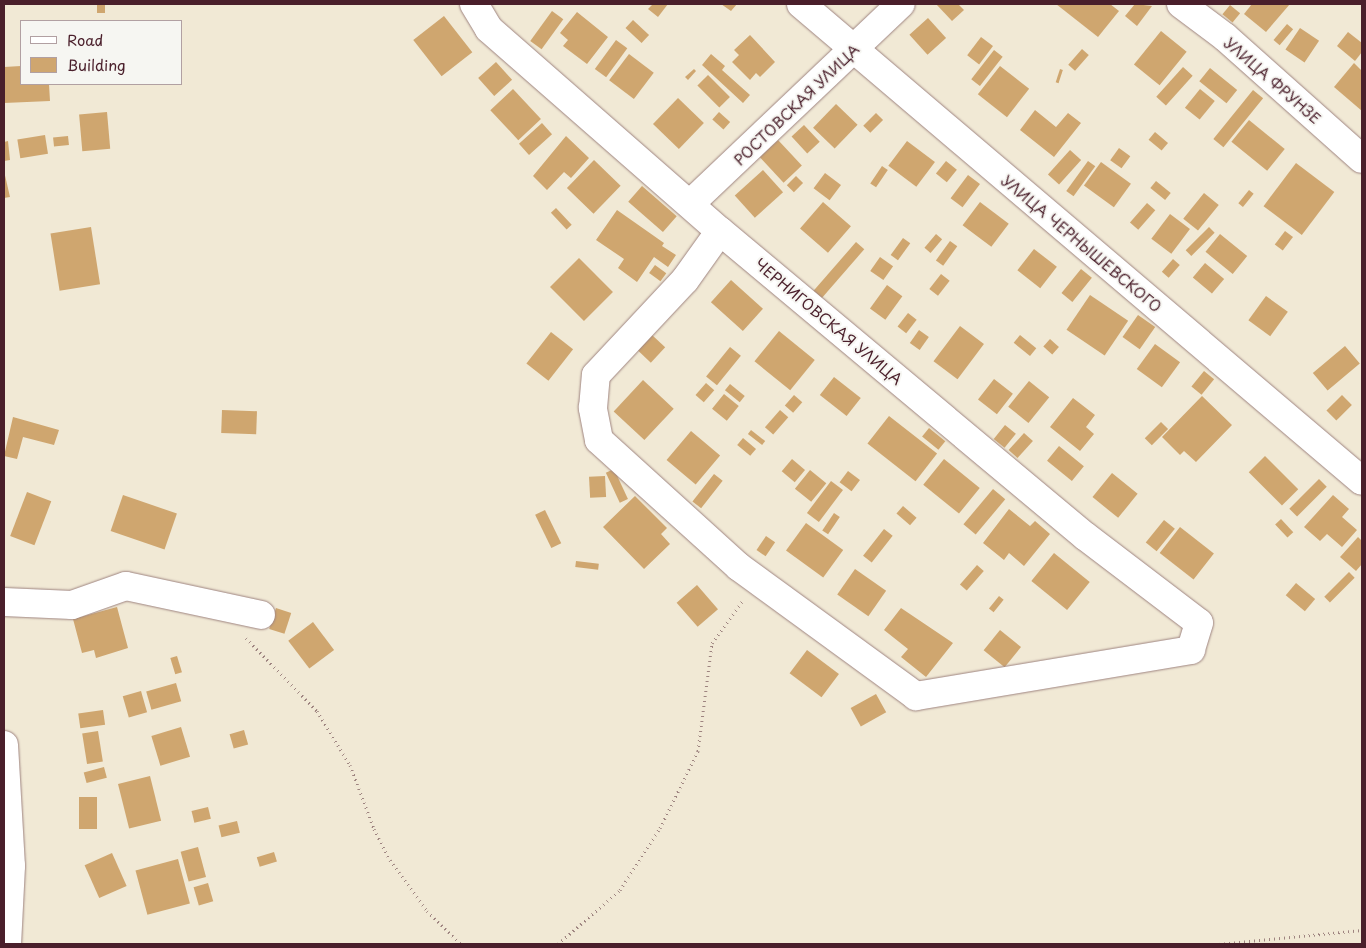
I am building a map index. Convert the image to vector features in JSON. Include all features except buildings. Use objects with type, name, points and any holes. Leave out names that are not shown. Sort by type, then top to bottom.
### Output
[{"type":"street","name":"ЧЕРНИГОВСКАЯ УЛИЦА","points":[[474,4],[490,29],[691,203],[720,231],[1085,536],[1199,623],[1192,650],[916,696],[758,581]]},
{"type":"street","name":"УЛИЦА ЧЕРНЫШЕВСКОГО","points":[[801,4],[1362,482]]},
{"type":"street","name":"РОСТОВСКАЯ УЛИЦА","points":[[691,203],[901,4]]},
{"type":"street","name":"УЛИЦА ФРУНЗЕ","points":[[1181,4],[1224,37],[1362,159]]},
{"type":"street","points":[[720,231],[685,280],[596,375],[593,408],[599,440],[758,581]]},
{"type":"street","points":[[4,602],[72,605],[126,586],[261,615]]},
{"type":"street","points":[[4,745],[11,866],[6,944]]},
{"type":"path","points":[[558,944],[620,890],[660,828],[698,751],[712,643],[758,581]]},
{"type":"path","points":[[224,607],[242,635],[316,711],[350,765],[374,829],[390,860],[427,911],[460,944]]},
{"type":"path","points":[[1219,944],[1362,930]]}]
